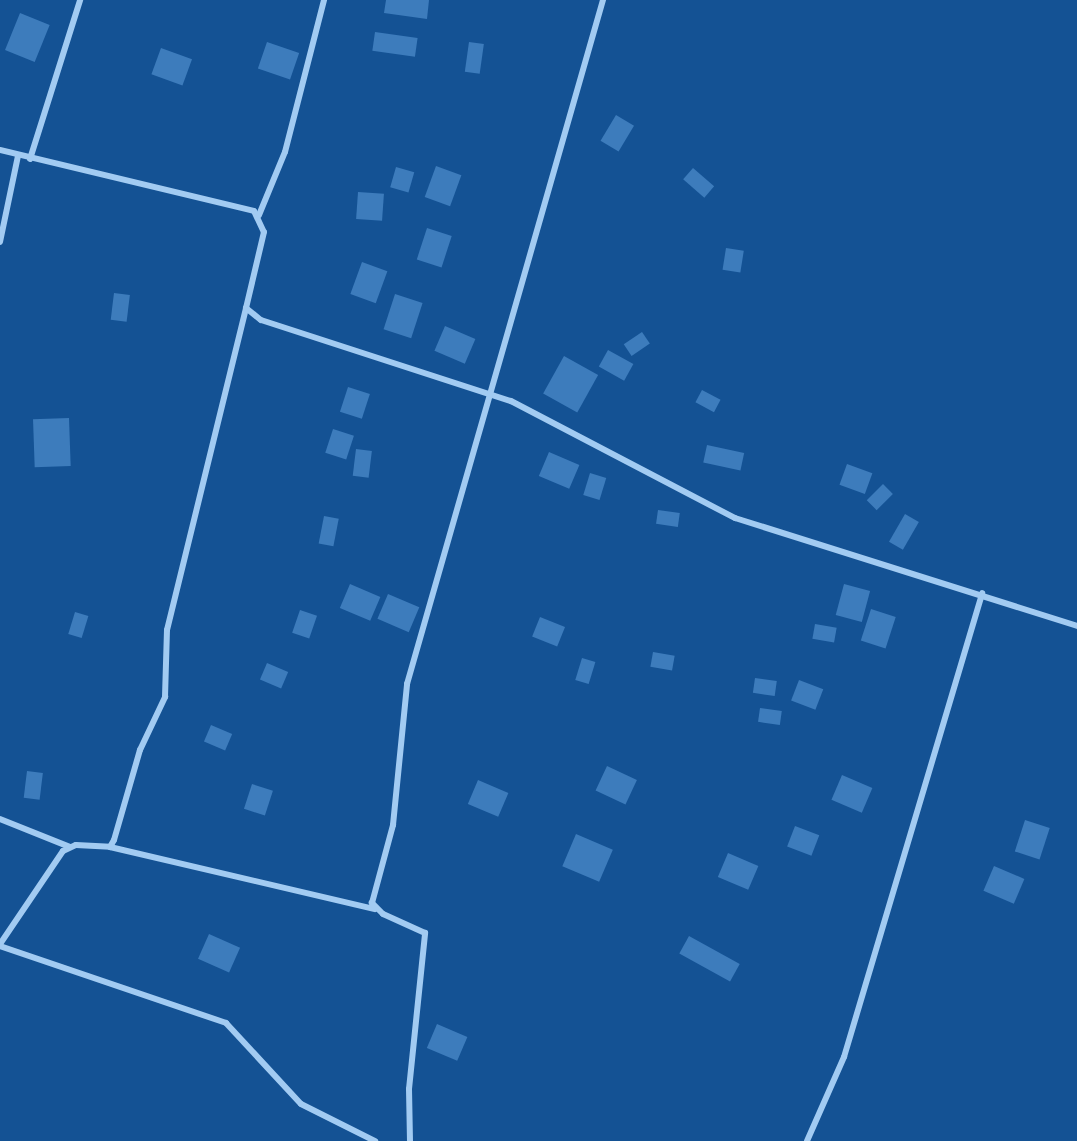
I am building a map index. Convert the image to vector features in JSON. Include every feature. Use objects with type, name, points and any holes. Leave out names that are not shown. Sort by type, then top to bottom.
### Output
[{"type":"street","points":[[30,159],[80,0]]},
{"type":"street","points":[[110,847],[140,750],[165,697],[167,630],[264,232],[259,215],[285,152],[324,0]]},
{"type":"street","points":[[375,909],[393,825],[407,684],[603,0]]},
{"type":"street","points":[[0,150],[259,215]]},
{"type":"street","points":[[0,242],[18,156]]},
{"type":"street","points":[[246,308],[261,320],[489,393],[735,518],[982,593],[1077,626]]},
{"type":"street","points":[[807,1141],[844,1056],[982,593]]},
{"type":"street","points":[[0,819],[70,847],[110,847],[375,909],[425,933],[410,1089],[410,1141]]},
{"type":"street","points":[[70,847],[40,880],[0,945],[226,1023],[301,1104],[375,1141]]},
{"type":"building","points":[[386,0],[429,0],[427,19],[384,13]]},
{"type":"building","points":[[20,13],[50,25],[35,62],[5,50]]},
{"type":"building","points":[[375,32],[418,38],[415,57],[372,51]]},
{"type":"building","points":[[267,42],[299,53],[290,80],[258,68]]},
{"type":"building","points":[[469,42],[484,44],[480,74],[465,72]]},
{"type":"building","points":[[161,48],[192,59],[182,86],[151,74]]},
{"type":"building","points":[[616,115],[634,126],[619,152],[601,141]]},
{"type":"building","points":[[436,166],[461,175],[450,206],[425,197]]},
{"type":"building","points":[[396,167],[414,172],[408,192],[390,187]]},
{"type":"building","points":[[693,168],[714,186],[704,198],[683,179]]},
{"type":"building","points":[[358,192],[384,194],[382,221],[356,219]]},
{"type":"building","points":[[427,228],[452,236],[442,267],[417,259]]},
{"type":"building","points":[[726,248],[744,251],[740,273],[723,270]]},
{"type":"building","points":[[362,262],[387,271],[376,303],[350,294]]},
{"type":"building","points":[[114,293],[130,295],[127,322],[111,320]]},
{"type":"building","points":[[395,294],[423,303],[411,338],[384,329]]},
{"type":"building","points":[[445,326],[475,339],[465,364],[434,351]]},
{"type":"building","points":[[642,332],[650,344],[632,356],[624,344]]},
{"type":"building","points":[[608,350],[633,364],[624,381],[599,367]]},
{"type":"building","points":[[564,356],[598,375],[577,413],[543,394]]},
{"type":"building","points":[[348,387],[370,394],[362,419],[340,412]]},
{"type":"building","points":[[702,390],[721,400],[714,412],[695,402]]},
{"type":"building","points":[[69,418],[71,466],[35,467],[33,419]]},
{"type":"building","points":[[333,429],[354,436],[346,460],[325,453]]},
{"type":"building","points":[[707,445],[744,453],[740,471],[703,463]]},
{"type":"building","points":[[356,449],[372,451],[369,478],[353,476]]},
{"type":"building","points":[[549,452],[579,465],[569,489],[539,476]]},
{"type":"building","points":[[847,464],[872,473],[865,494],[839,485]]},
{"type":"building","points":[[590,473],[606,478],[600,500],[583,495]]},
{"type":"building","points":[[883,484],[893,494],[877,510],[867,500]]},
{"type":"building","points":[[658,510],[680,513],[678,527],[656,524]]},
{"type":"building","points":[[905,514],[919,522],[903,550],[889,542]]},
{"type":"building","points":[[324,516],[339,519],[333,546],[319,543]]},
{"type":"building","points":[[350,584],[380,597],[370,621],[340,608]]},
{"type":"building","points":[[844,584],[870,591],[862,622],[836,615]]},
{"type":"building","points":[[388,594],[419,607],[409,632],[377,619]]},
{"type":"building","points":[[871,609],[896,617],[886,648],[861,640]]},
{"type":"building","points":[[300,610],[317,616],[309,639],[292,633]]},
{"type":"building","points":[[75,612],[88,616],[82,638],[68,634]]},
{"type":"building","points":[[540,617],[565,627],[557,647],[532,636]]},
{"type":"building","points":[[815,624],[837,628],[834,643],[812,639]]},
{"type":"building","points":[[653,652],[675,656],[672,671],[650,667]]},
{"type":"building","points":[[582,658],[595,662],[589,684],[575,680]]},
{"type":"building","points":[[267,663],[288,672],[281,689],[260,680]]},
{"type":"building","points":[[755,678],[777,681],[775,696],[753,693]]},
{"type":"building","points":[[799,680],[823,689],[815,710],[791,701]]},
{"type":"building","points":[[760,708],[782,711],[780,725],[758,722]]},
{"type":"building","points":[[211,725],[232,734],[225,751],[204,742]]},
{"type":"building","points":[[607,766],[637,780],[625,804],[596,790]]},
{"type":"building","points":[[27,771],[43,773],[40,800],[24,798]]},
{"type":"building","points":[[842,775],[872,788],[862,813],[831,800]]},
{"type":"building","points":[[478,780],[508,793],[498,817],[468,804]]},
{"type":"building","points":[[252,784],[273,791],[265,816],[244,809]]},
{"type":"building","points":[[1025,820],[1050,828],[1040,859],[1015,851]]},
{"type":"building","points":[[795,826],[819,835],[811,856],[787,847]]},
{"type":"building","points":[[576,834],[613,850],[599,882],[562,866]]},
{"type":"building","points":[[728,853],[758,866],[748,890],[718,877]]},
{"type":"building","points":[[994,866],[1024,879],[1014,904],[983,891]]},
{"type":"building","points":[[209,934],[240,948],[229,972],[198,959]]},
{"type":"building","points":[[689,936],[740,964],[730,982],[679,953]]},
{"type":"building","points":[[437,1024],[467,1037],[457,1061],[427,1048]]}]
